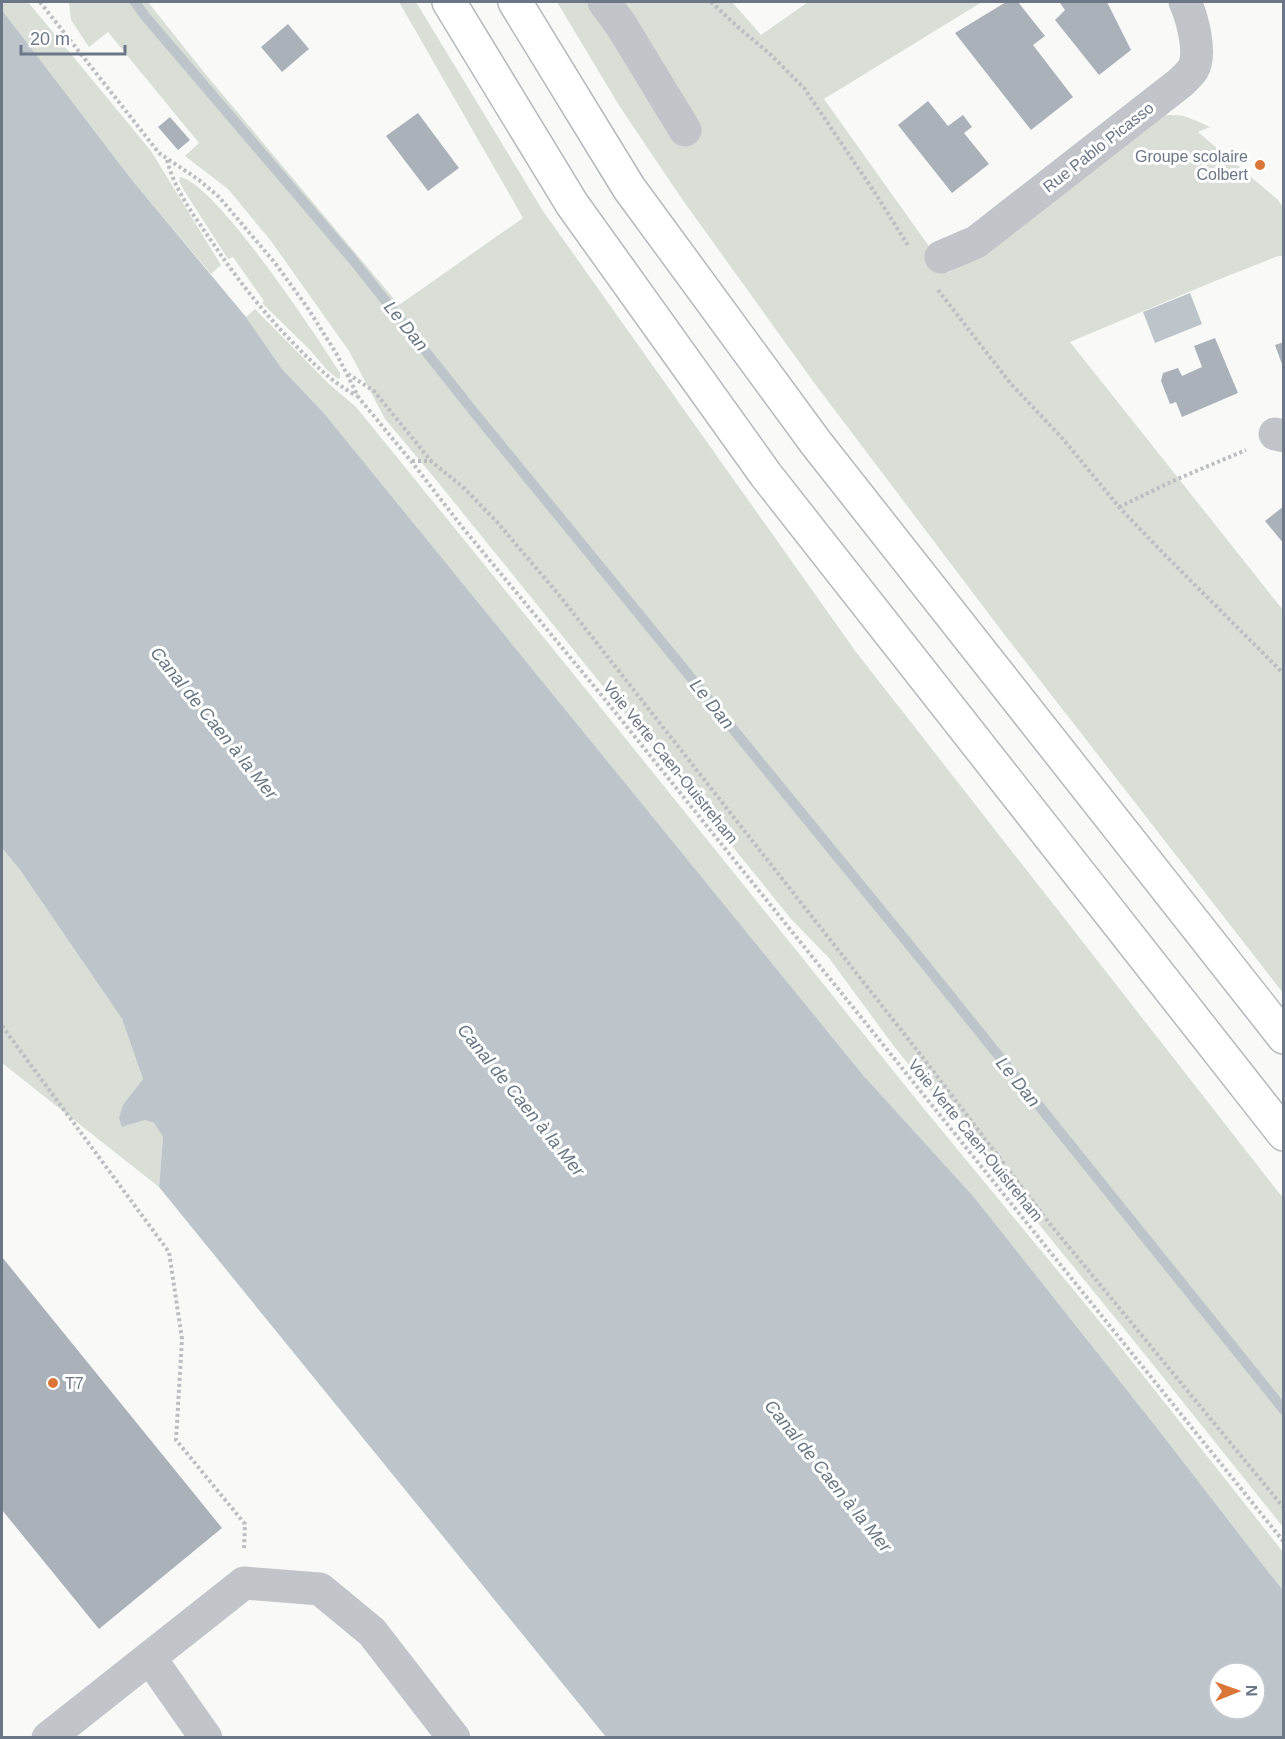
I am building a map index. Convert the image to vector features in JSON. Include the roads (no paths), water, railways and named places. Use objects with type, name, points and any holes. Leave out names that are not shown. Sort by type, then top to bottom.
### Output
[{"type":"highway","points":[[449,2],[573,204],[765,475],[1284,1134]]},
{"type":"highway","points":[[515,2],[629,188],[816,443],[1284,1037]]},
{"type":"street","points":[[604,2],[621,25],[685,130]]},
{"type":"street","name":"Rue Pablo Picasso","points":[[930,266],[976,242],[1180,84],[1194,68],[1197,47],[1189,10],[1185,2]]},
{"type":"street","points":[[48,1737],[244,1583],[320,1589],[372,1632],[454,1737]]},
{"type":"street","points":[[150,1658],[206,1737]]},
{"type":"water","name":"Canal de Caen à la Mer","points":[[2,10],[132,180],[246,317],[282,369],[323,412],[863,1075],[974,1197],[1283,1590],[1283,1737],[606,1737],[159,1187],[163,1137],[154,1123],[145,1120],[122,1127],[119,1118],[123,1105],[143,1079],[122,1019],[20,870],[2,848]]},
{"type":"water","points":[[1190,293],[1202,324],[1155,343],[1143,312]]},
{"type":"waterway","name":"Le Dan","points":[[135,2],[353,260],[1284,1410]]},
{"type":"place","name":"Groupe scolaire Colbert","points":[[1260,165]]},
{"type":"place","name":"T7","points":[[53,1383]]}]
